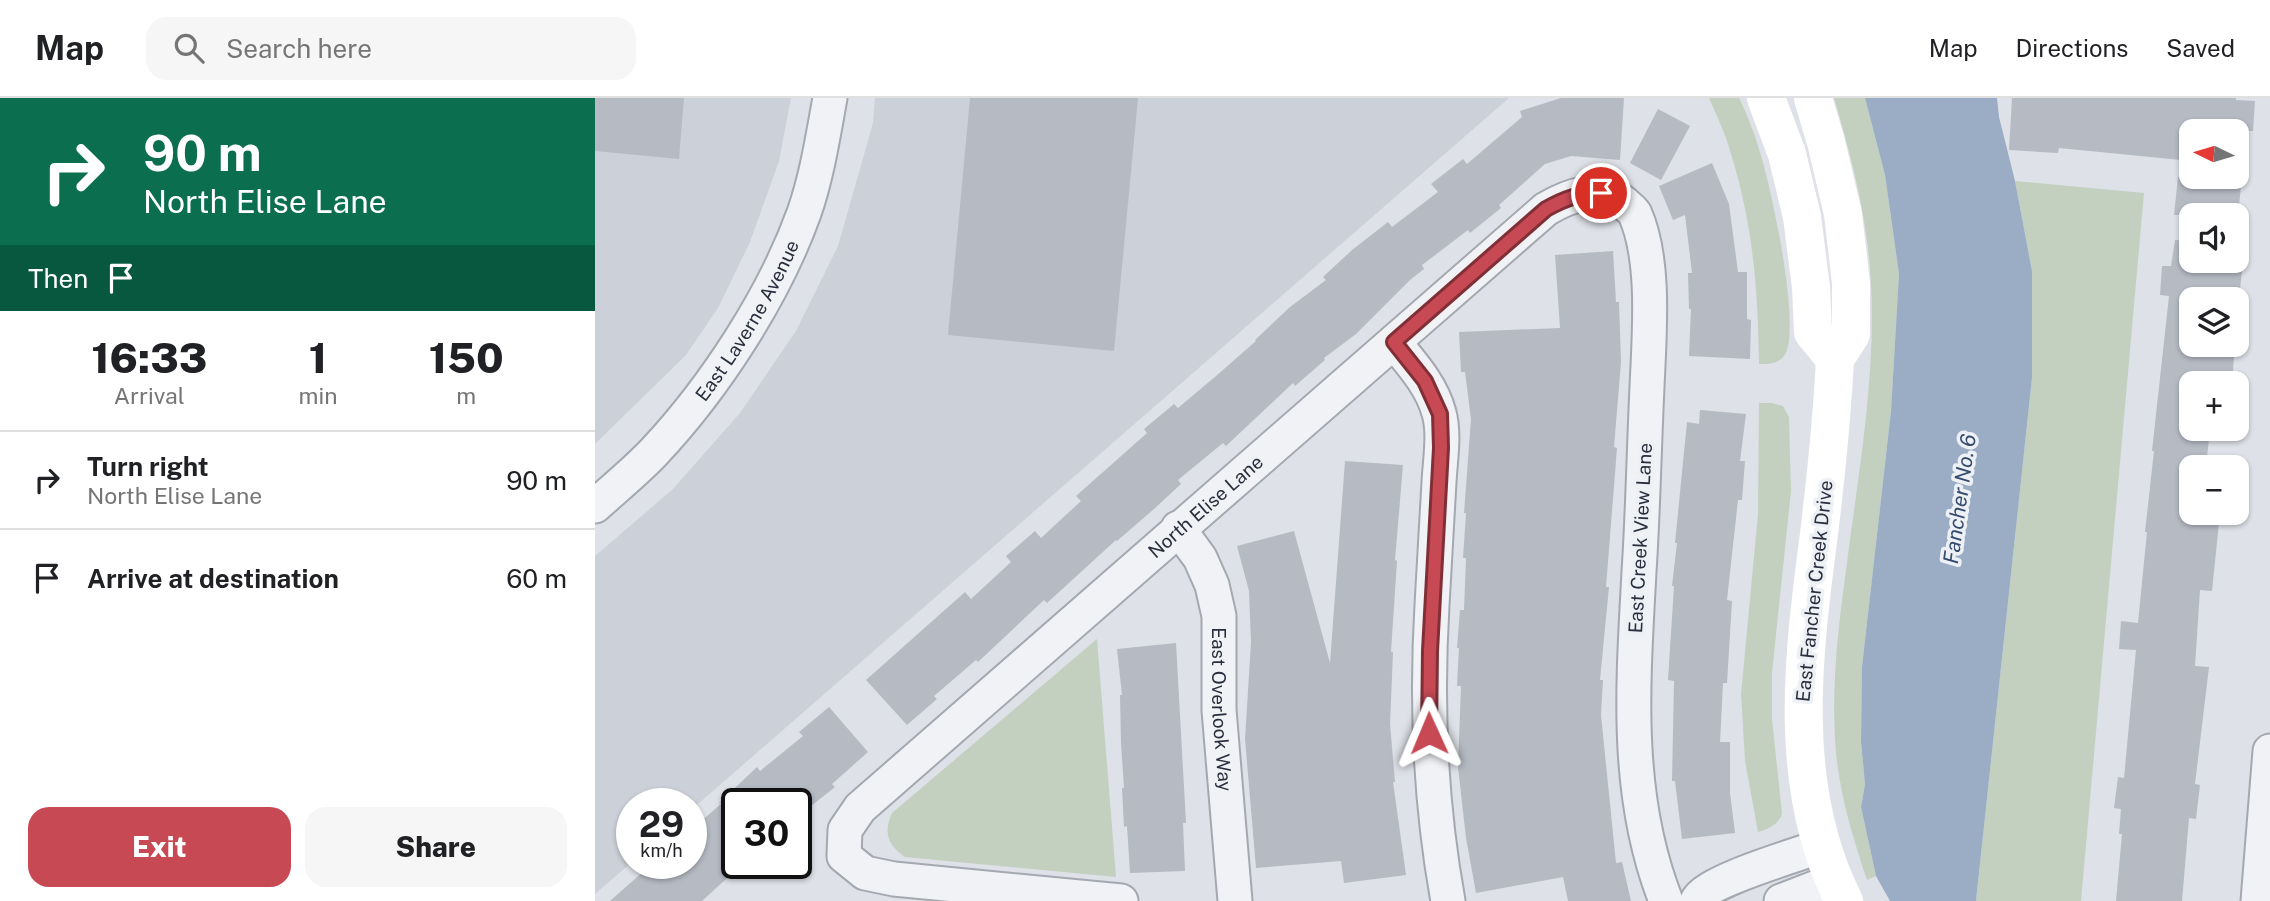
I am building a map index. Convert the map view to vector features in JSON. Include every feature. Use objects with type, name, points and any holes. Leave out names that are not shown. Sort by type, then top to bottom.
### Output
[{"type":"street","name":"East Laverne Avenue","points":[[595,506],[655,451],[703,393],[745,331],[770,287],[804,212],[821,150],[830,98]]},
{"type":"street","points":[[1766,98],[1787,154],[1802,217],[1811,286],[1812,332],[1835,359],[1851,334],[1851,284],[1843,214],[1813,98]]},
{"type":"street","name":"North Elise Lane","points":[[1121,901],[894,879],[865,873],[844,856],[845,830],[859,808],[1546,209],[1563,199],[1583,193],[1601,193]]},
{"type":"street","name":"East Creek View Lane","points":[[1601,193],[1621,200],[1634,212],[1644,246],[1648,278],[1647,383],[1633,682],[1635,776],[1653,867],[1666,901]]},
{"type":"street","points":[[1394,342],[1425,381],[1440,414],[1441,448],[1429,711],[1431,777],[1439,851],[1448,901]]},
{"type":"street","name":"East Fancher Creek Drive","points":[[1833,876],[1809,790],[1803,697],[1805,645],[1823,502],[1835,359]]},
{"type":"street","name":"East Overlook Way","points":[[1178,528],[1200,558],[1212,584],[1219,616],[1219,710],[1235,901]]},
{"type":"street","points":[[2258,901],[2270,751]]},
{"type":"street","points":[[1697,901],[1700,894],[1719,882],[1833,876]]},
{"type":"street","points":[[1781,901],[1833,876]]},
{"type":"shaded area","points":[[595,98],[791,98],[779,161],[750,242],[718,308],[686,355],[595,444]]},
{"type":"shaded area","points":[[875,98],[1509,98],[707,796],[707,788],[616,788],[616,876],[595,894],[595,556],[673,489],[740,413],[796,331],[838,246],[873,123]]},
{"type":"green space","points":[[1709,98],[1739,98],[1764,166],[1783,256],[1790,318],[1789,341],[1784,356],[1773,363],[1759,364],[1756,283],[1745,206],[1729,147]]},
{"type":"green space","points":[[1834,98],[1865,98],[1885,175],[1899,274],[1891,411],[1862,667],[1861,742],[1865,784],[1861,807],[1876,876],[1867,880],[1844,801],[1836,752],[1834,708],[1840,622],[1868,395],[1871,284],[1858,190]]},
{"type":"green space","points":[[2015,181],[2144,193],[2081,901],[1976,901],[2032,378],[2032,271]]},
{"type":"green space","points":[[1759,403],[1783,406],[1789,417],[1791,491],[1772,673],[1772,719],[1782,814],[1773,826],[1758,832],[1745,761],[1741,694],[1758,514]]},
{"type":"green space","points":[[1097,639],[1116,877],[905,857],[899,852],[891,843],[888,833],[892,813]]},
{"type":"water","name":"Fancher No. 6","points":[[1865,98],[1997,98],[2032,271],[2032,378],[1976,901],[1890,901],[1876,876],[1861,807],[1865,784],[1861,742],[1862,667],[1891,411],[1899,274],[1885,175]]},
{"type":"building","points":[[595,98],[684,98],[679,159],[595,151]]},
{"type":"building","points":[[970,98],[1138,98],[1114,351],[948,335]]},
{"type":"building","points":[[1561,98],[1624,98],[1620,160],[1571,156],[1545,164],[1499,205],[1501,208],[1470,233],[1468,230],[1422,265],[1424,269],[1356,334],[1324,358],[1325,360],[1295,386],[1293,383],[1226,446],[1223,443],[1178,480],[1181,484],[1154,509],[1047,603],[1044,600],[978,662],[976,660],[934,696],[937,699],[907,725],[866,680],[965,592],[971,599],[1011,562],[1006,556],[1035,531],[1041,538],[1081,501],[1076,496],[1147,433],[1144,429],[1174,404],[1178,408],[1216,376],[1290,307],[1326,280],[1323,277],[1352,250],[1388,222],[1392,227],[1438,192],[1431,184],[1463,159],[1467,164],[1522,117],[1520,111]]},
{"type":"building","points":[[2012,98],[2236,98],[2255,101],[2253,131],[2249,131],[2249,119],[2179,119],[2179,160],[2059,148],[2058,153],[2009,150]]},
{"type":"building","points":[[1658,109],[1690,126],[1661,180],[1630,163]]},
{"type":"building","points":[[1712,163],[1729,204],[1738,272],[1747,272],[1747,319],[1751,320],[1750,359],[1689,356],[1691,309],[1688,273],[1692,273],[1685,215],[1673,220],[1659,186]]},
{"type":"building","points":[[2178,177],[2179,189],[2241,189],[2239,203],[2179,203],[2179,215],[2174,215]]},
{"type":"building","points":[[2175,240],[2179,240],[2179,273],[2242,273],[2240,287],[2179,287],[2179,357],[2234,357],[2233,371],[2179,371],[2179,441],[2209,441],[2207,455],[2179,455],[2179,525],[2219,525],[2212,591],[2200,590],[2195,666],[2209,667],[2195,784],[2200,785],[2196,819],[2189,818],[2182,901],[2116,901],[2122,834],[2119,834],[2121,809],[2114,808],[2118,777],[2124,778],[2136,650],[2119,649],[2121,621],[2138,623],[2152,451],[2169,296],[2160,295],[2162,266],[2171,266]]},
{"type":"building","points":[[1613,251],[1616,302],[1619,302],[1621,362],[1606,587],[1609,587],[1600,680],[1603,680],[1601,715],[1616,863],[1622,862],[1631,901],[1568,901],[1563,877],[1476,893],[1466,838],[1458,767],[1461,686],[1457,686],[1457,648],[1460,610],[1464,610],[1464,513],[1471,419],[1465,372],[1461,372],[1459,332],[1560,328],[1555,255]]},
{"type":"building","points":[[1700,410],[1746,414],[1740,461],[1745,461],[1742,500],[1738,500],[1727,600],[1732,601],[1720,742],[1730,742],[1730,793],[1735,833],[1682,839],[1675,781],[1672,781],[1674,681],[1668,680],[1675,543],[1687,422],[1699,424]]},
{"type":"building","points":[[1345,461],[1403,465],[1395,560],[1390,724],[1393,782],[1406,875],[1344,883],[1341,861],[1256,868],[1245,739],[1251,642],[1249,591],[1237,546],[1294,531],[1330,663]]},
{"type":"building","points":[[1176,643],[1186,823],[1183,823],[1185,871],[1130,873],[1127,826],[1124,827],[1122,695],[1117,649]]},
{"type":"building","points":[[829,707],[868,752],[832,784],[835,787],[812,805],[812,788],[735,788],[757,767],[760,771],[803,736],[799,732]]},
{"type":"building","points":[[721,804],[721,879],[726,879],[702,901],[610,901],[635,879],[707,879],[707,816]]},
{"type":"route","points":[[1429,733],[1430,651],[1441,448],[1440,414],[1425,381],[1394,342],[1546,209],[1563,199],[1583,193],[1601,193]]}]
